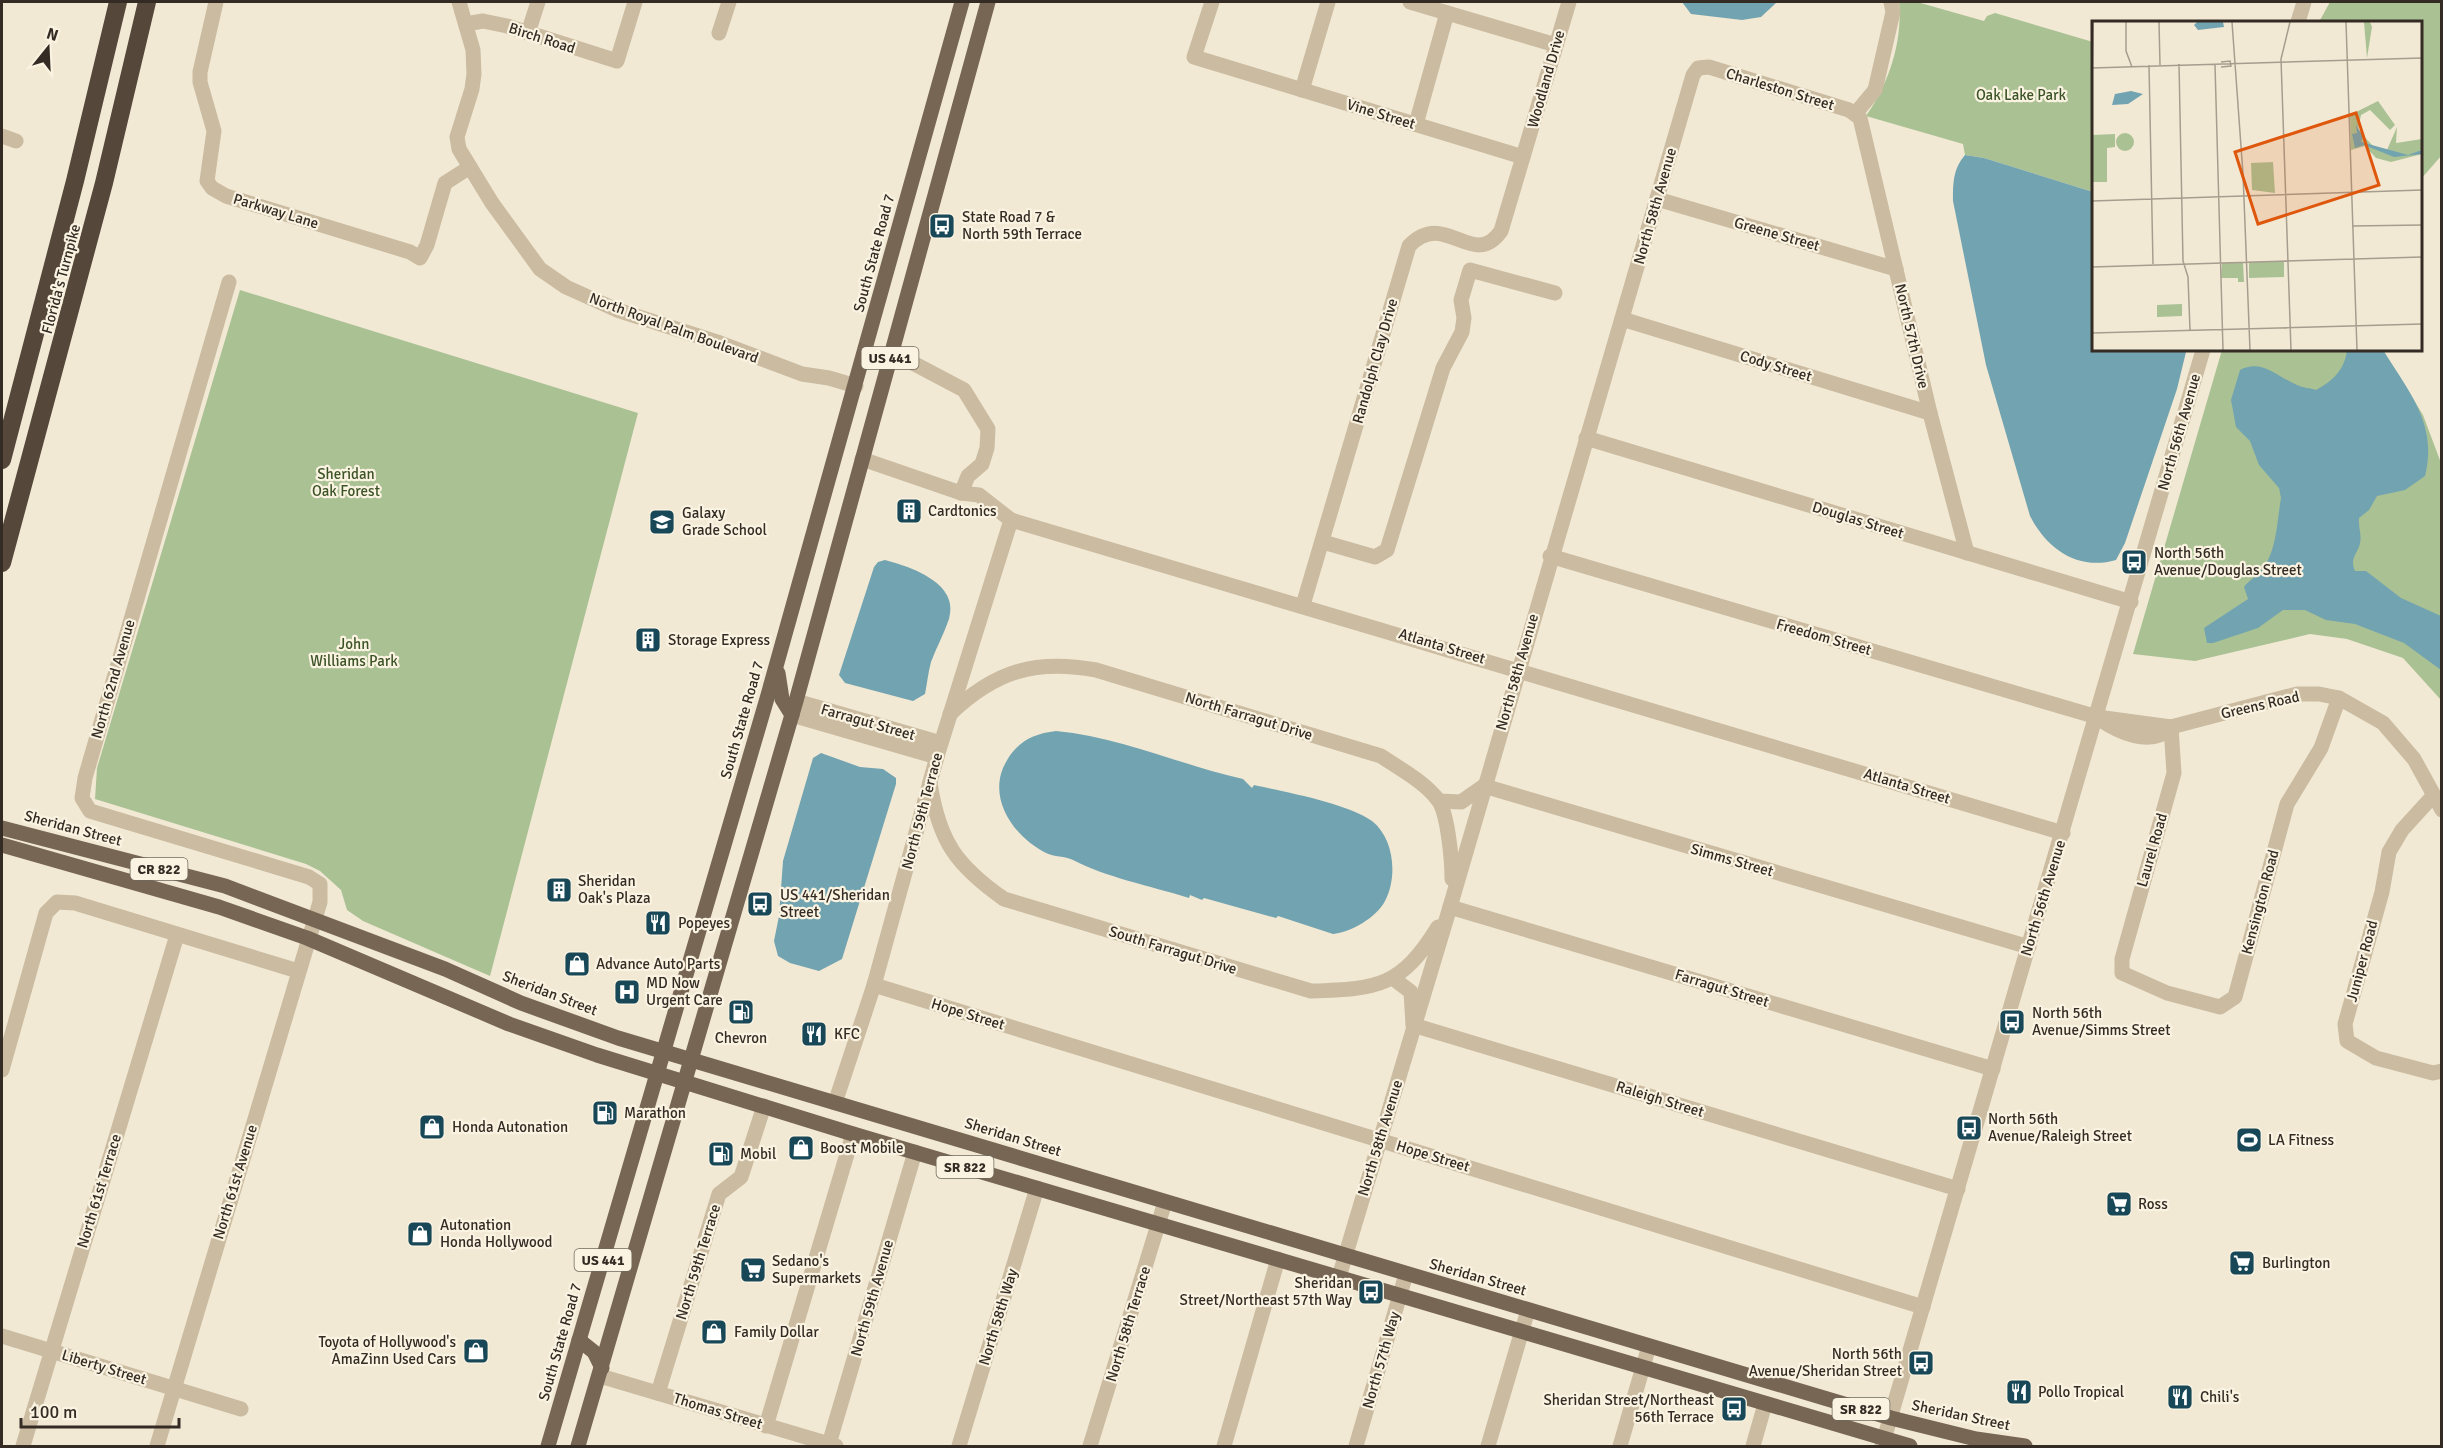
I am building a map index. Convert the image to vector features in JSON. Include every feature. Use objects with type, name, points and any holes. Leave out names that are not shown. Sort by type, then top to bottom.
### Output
[{"type":"highway","name":"Florida's Turnpike","points":[[2,460],[75,181],[118,2]]},
{"type":"highway","name":"Florida's Turnpike","points":[[2,563],[102,195],[147,2]]},
{"type":"main road","name":"South State Road 7","points":[[548,1446],[778,661],[962,2]]},
{"type":"main road","name":"US 441","points":[[578,1446],[794,708],[988,2]]},
{"type":"main road","points":[[778,661],[779,689],[786,706],[794,708]]},
{"type":"main road","name":"Sheridan Street","points":[[2,828],[225,886],[445,969],[521,1004],[663,1051],[1891,1418],[1976,1439],[2025,1446]]},
{"type":"main road","name":"CR 822","points":[[2,845],[219,907],[307,938],[509,1024],[656,1074]]},
{"type":"main road","name":"SR 822","points":[[656,1074],[1765,1404],[1883,1443],[1910,1446]]},
{"type":"main road","points":[[579,1340],[594,1352],[601,1372]]},
{"type":"street","name":"Parkway Lane","points":[[216,2],[200,72],[200,82],[214,130],[207,181],[212,188],[226,196],[410,252],[420,258],[427,245],[445,183],[470,166]]},
{"type":"street","name":"North Royal Palm Boulevard","points":[[459,2],[473,51],[474,74],[472,89],[457,137],[459,148],[492,203],[540,269],[566,287],[595,302],[720,343],[802,374],[829,378],[856,386]]},
{"type":"street","points":[[528,33],[538,2]]},
{"type":"street","name":"Birch Road","points":[[466,24],[483,21],[617,61],[635,2]]},
{"type":"street","points":[[719,33],[729,2]]},
{"type":"street","name":"Vine Street","points":[[1212,2],[1194,57],[1523,157]]},
{"type":"street","points":[[1302,90],[1328,2]]},
{"type":"street","points":[[1410,2],[1556,45]]},
{"type":"street","name":"Woodland Drive","points":[[1523,157],[1569,2]]},
{"type":"street","points":[[1858,116],[1875,90],[1893,12],[1891,2]]},
{"type":"street","points":[[2298,21],[2304,2]]},
{"type":"street","points":[[1416,124],[1447,13]]},
{"type":"street","name":"Charleston Street","points":[[1698,68],[1720,70],[1849,110],[1858,116]]},
{"type":"street","name":"North 58th Avenue","points":[[1339,1277],[1450,907],[1550,556],[1693,75],[1698,68]]},
{"type":"street","name":"North 57th Drive","points":[[1858,116],[1930,413],[1967,553]]},
{"type":"street","name":"Randolph Clay Drive","points":[[1303,605],[1408,246],[1419,235],[1436,232],[1480,246],[1494,241],[1501,231],[1523,157]]},
{"type":"street","name":"Greene Street","points":[[1657,199],[1896,269]]},
{"type":"street","points":[[1323,542],[1375,557],[1387,550],[1443,368],[1461,332],[1464,318],[1461,300],[1470,270],[1555,293]]},
{"type":"street","name":"North 62nd Avenue","points":[[230,282],[88,767],[82,798],[90,811],[309,877],[320,884],[320,902],[314,918]]},
{"type":"street","name":"Cody Street","points":[[1622,319],[1930,413]]},
{"type":"street","name":"North 56th Avenue","points":[[1883,1443],[2203,351]]},
{"type":"street","points":[[892,352],[964,390],[988,429],[987,448],[982,464],[968,476],[962,493]]},
{"type":"street","name":"Douglas Street","points":[[1586,438],[2131,602]]},
{"type":"street","name":"Atlanta Street","points":[[862,459],[894,472],[962,493],[979,495],[1011,520],[1303,605],[2063,833]]},
{"type":"street","name":"North 59th Terrace","points":[[835,1103],[874,985],[939,750],[1011,520]]},
{"type":"street","name":"Freedom Street","points":[[1550,556],[2097,717]]},
{"type":"street","name":"North Farragut Drive","points":[[951,714],[974,692],[998,679],[1028,668],[1064,664],[1096,670],[1381,756],[1411,776],[1439,801]]},
{"type":"street","name":"Greens Road","points":[[2097,717],[2141,730],[2171,727],[2297,694],[2319,694],[2338,698],[2383,723],[2414,759],[2442,810]]},
{"type":"street","name":"Kensington Road","points":[[2122,973],[2167,993],[2220,1007],[2235,997],[2287,804],[2321,748],[2338,698]]},
{"type":"street","name":"Farragut Street","points":[[794,708],[939,750]]},
{"type":"street","name":"Laurel Road","points":[[2122,973],[2122,959],[2174,773],[2171,727]]},
{"type":"street","name":"South Farragut Drive","points":[[930,783],[934,813],[947,843],[972,877],[1004,900],[1311,991],[1361,989],[1394,979],[1422,954],[1450,907]]},
{"type":"street","points":[[1450,907],[1453,857],[1439,801],[1461,802],[1484,786]]},
{"type":"street","name":"Simms Street","points":[[1484,786],[2029,947]]},
{"type":"street","name":"Juniper Road","points":[[2433,796],[2402,830],[2389,852],[2382,892],[2345,1024],[2347,1041],[2376,1058],[2433,1073],[2442,1071]]},
{"type":"street","points":[[2,1070],[46,913],[57,902],[75,903],[298,971]]},
{"type":"street","name":"Farragut Street","points":[[1450,907],[1993,1069]]},
{"type":"street","name":"North 61st Avenue","points":[[157,1446],[314,918]]},
{"type":"street","name":"North 61st Terrace","points":[[23,1446],[177,935]]},
{"type":"street","points":[[1394,979],[1411,992],[1413,1025]]},
{"type":"street","name":"Hope Street","points":[[874,985],[1923,1307]]},
{"type":"street","name":"Raleigh Street","points":[[1413,1025],[1958,1189]]},
{"type":"street","name":"North 59th Terrace","points":[[658,1393],[719,1194],[741,1177],[765,1106]]},
{"type":"street","points":[[766,1426],[853,1134]]},
{"type":"street","name":"North 59th Avenue","points":[[832,1445],[915,1152]]},
{"type":"street","name":"North 58th Way","points":[[959,1446],[1037,1188]]},
{"type":"street","name":"North 58th Terrace","points":[[1090,1446],[1165,1202]]},
{"type":"street","points":[[1224,1446],[1278,1259]]},
{"type":"street","name":"North 57th Way","points":[[1356,1446],[1406,1274]]},
{"type":"street","points":[[1488,1446],[1528,1310]]},
{"type":"street","name":"Liberty Street","points":[[2,1336],[241,1409]]},
{"type":"street","points":[[1620,1446],[1649,1346]]},
{"type":"street","name":"Thomas Street","points":[[601,1372],[658,1393],[832,1445]]},
{"type":"street","points":[[1753,1446],[1765,1404]]},
{"type":"green space","name":"Oak Lake Park","points":[[1899,2],[1917,2],[1984,21],[1987,16],[1995,13],[2092,42],[2092,192],[1984,158],[1965,155],[1963,144],[1866,116],[1888,76],[1899,31]]},
{"type":"green space","points":[[2330,2],[2441,2],[2441,156],[2422,178],[2422,21],[2320,21]]},
{"type":"green space","name":"John Williams Park","points":[[240,290],[638,413],[490,976],[363,921],[347,910],[341,890],[320,871],[306,864],[95,799],[97,768]]},
{"type":"green space","points":[[2222,351],[2384,351],[2423,415],[2441,463],[2441,700],[2403,658],[2347,639],[2310,634],[2195,661],[2133,654]]},
{"type":"water","points":[[1682,2],[1777,2],[1761,17],[1742,20],[1691,14]]},
{"type":"water","points":[[1965,155],[1984,158],[2092,192],[2092,351],[2186,352],[2177,389],[2125,543],[2116,560],[2102,563],[2089,562],[2077,560],[2065,554],[2045,538],[2030,516],[1986,365],[1953,201],[1956,171]]},
{"type":"water","points":[[2347,351],[2384,351],[2419,409],[2424,424],[2428,440],[2425,476],[2405,490],[2377,496],[2369,510],[2359,518],[2360,540],[2353,559],[2353,567],[2355,571],[2366,571],[2401,598],[2441,616],[2441,670],[2404,643],[2355,624],[2326,620],[2305,610],[2283,610],[2258,628],[2207,643],[2204,628],[2248,599],[2244,587],[2259,573],[2270,555],[2281,498],[2279,488],[2259,465],[2250,441],[2236,427],[2231,400],[2240,370],[2255,366],[2262,367],[2299,386],[2316,390],[2337,374]]},
{"type":"water","points":[[885,560],[908,567],[931,579],[940,586],[950,606],[949,619],[931,662],[925,694],[913,701],[845,683],[839,675],[874,567],[878,562]]},
{"type":"water","points":[[1056,731],[1127,745],[1243,779],[1252,788],[1254,785],[1298,795],[1361,815],[1379,828],[1389,847],[1392,858],[1392,881],[1385,901],[1376,913],[1362,923],[1333,934],[1278,916],[1276,918],[1190,895],[1189,898],[1046,853],[1025,838],[1008,818],[1000,794],[1000,781],[1007,760],[1018,747],[1038,735]]},
{"type":"water","points":[[821,753],[860,767],[883,769],[896,778],[896,784],[842,959],[819,971],[790,963],[778,956],[774,941],[779,916],[783,861],[813,758]]},
{"type":"place","name":"State Road 7 & North 59th Terrace","points":[[942,226]]},
{"type":"place","name":"Cardtonics","points":[[909,511]]},
{"type":"place","name":"Galaxy Grade School","points":[[662,522]]},
{"type":"place","name":"North 56th Avenue/Douglas Street","points":[[2134,562]]},
{"type":"place","name":"Storage Express","points":[[648,640]]},
{"type":"place","name":"Sheridan Oak's Plaza","points":[[559,890]]},
{"type":"place","name":"US 441/Sheridan Street","points":[[760,904]]},
{"type":"place","name":"Popeyes","points":[[658,923]]},
{"type":"place","name":"Advance Auto Parts","points":[[577,964]]},
{"type":"place","name":"MD Now Urgent Care","points":[[627,992]]},
{"type":"place","name":"Chevron","points":[[741,1012]]},
{"type":"place","name":"North 56th Avenue/Simms Street","points":[[2012,1022]]},
{"type":"place","name":"KFC","points":[[814,1034]]},
{"type":"place","name":"Marathon","points":[[605,1113]]},
{"type":"place","name":"Honda Autonation","points":[[432,1127]]},
{"type":"place","name":"North 56th Avenue/Raleigh Street","points":[[1969,1128]]},
{"type":"place","name":"LA Fitness","points":[[2249,1140]]},
{"type":"place","name":"Boost Mobile","points":[[801,1148]]},
{"type":"place","name":"Mobil","points":[[721,1154]]},
{"type":"place","name":"Ross","points":[[2119,1204]]},
{"type":"place","name":"Autonation Honda Hollywood","points":[[420,1234]]},
{"type":"place","name":"Burlington","points":[[2242,1263]]},
{"type":"place","name":"Sedano's Supermarkets","points":[[753,1270]]},
{"type":"place","name":"Sheridan Street/Northeast 57th Way","points":[[1371,1292]]},
{"type":"place","name":"Family Dollar","points":[[714,1332]]},
{"type":"place","name":"Toyota of Hollywood's AmaZinn Used Cars","points":[[476,1351]]},
{"type":"place","name":"North 56th Avenue/Sheridan Street","points":[[1921,1363]]},
{"type":"place","name":"Pollo Tropical","points":[[2019,1392]]},
{"type":"place","name":"Chili's","points":[[2180,1397]]},
{"type":"place","name":"Sheridan Street/Northeast 56th Terrace","points":[[1734,1409]]},
{"type":"park label","name":"Sheridan Oak Forest","points":[[346,482]]}]
